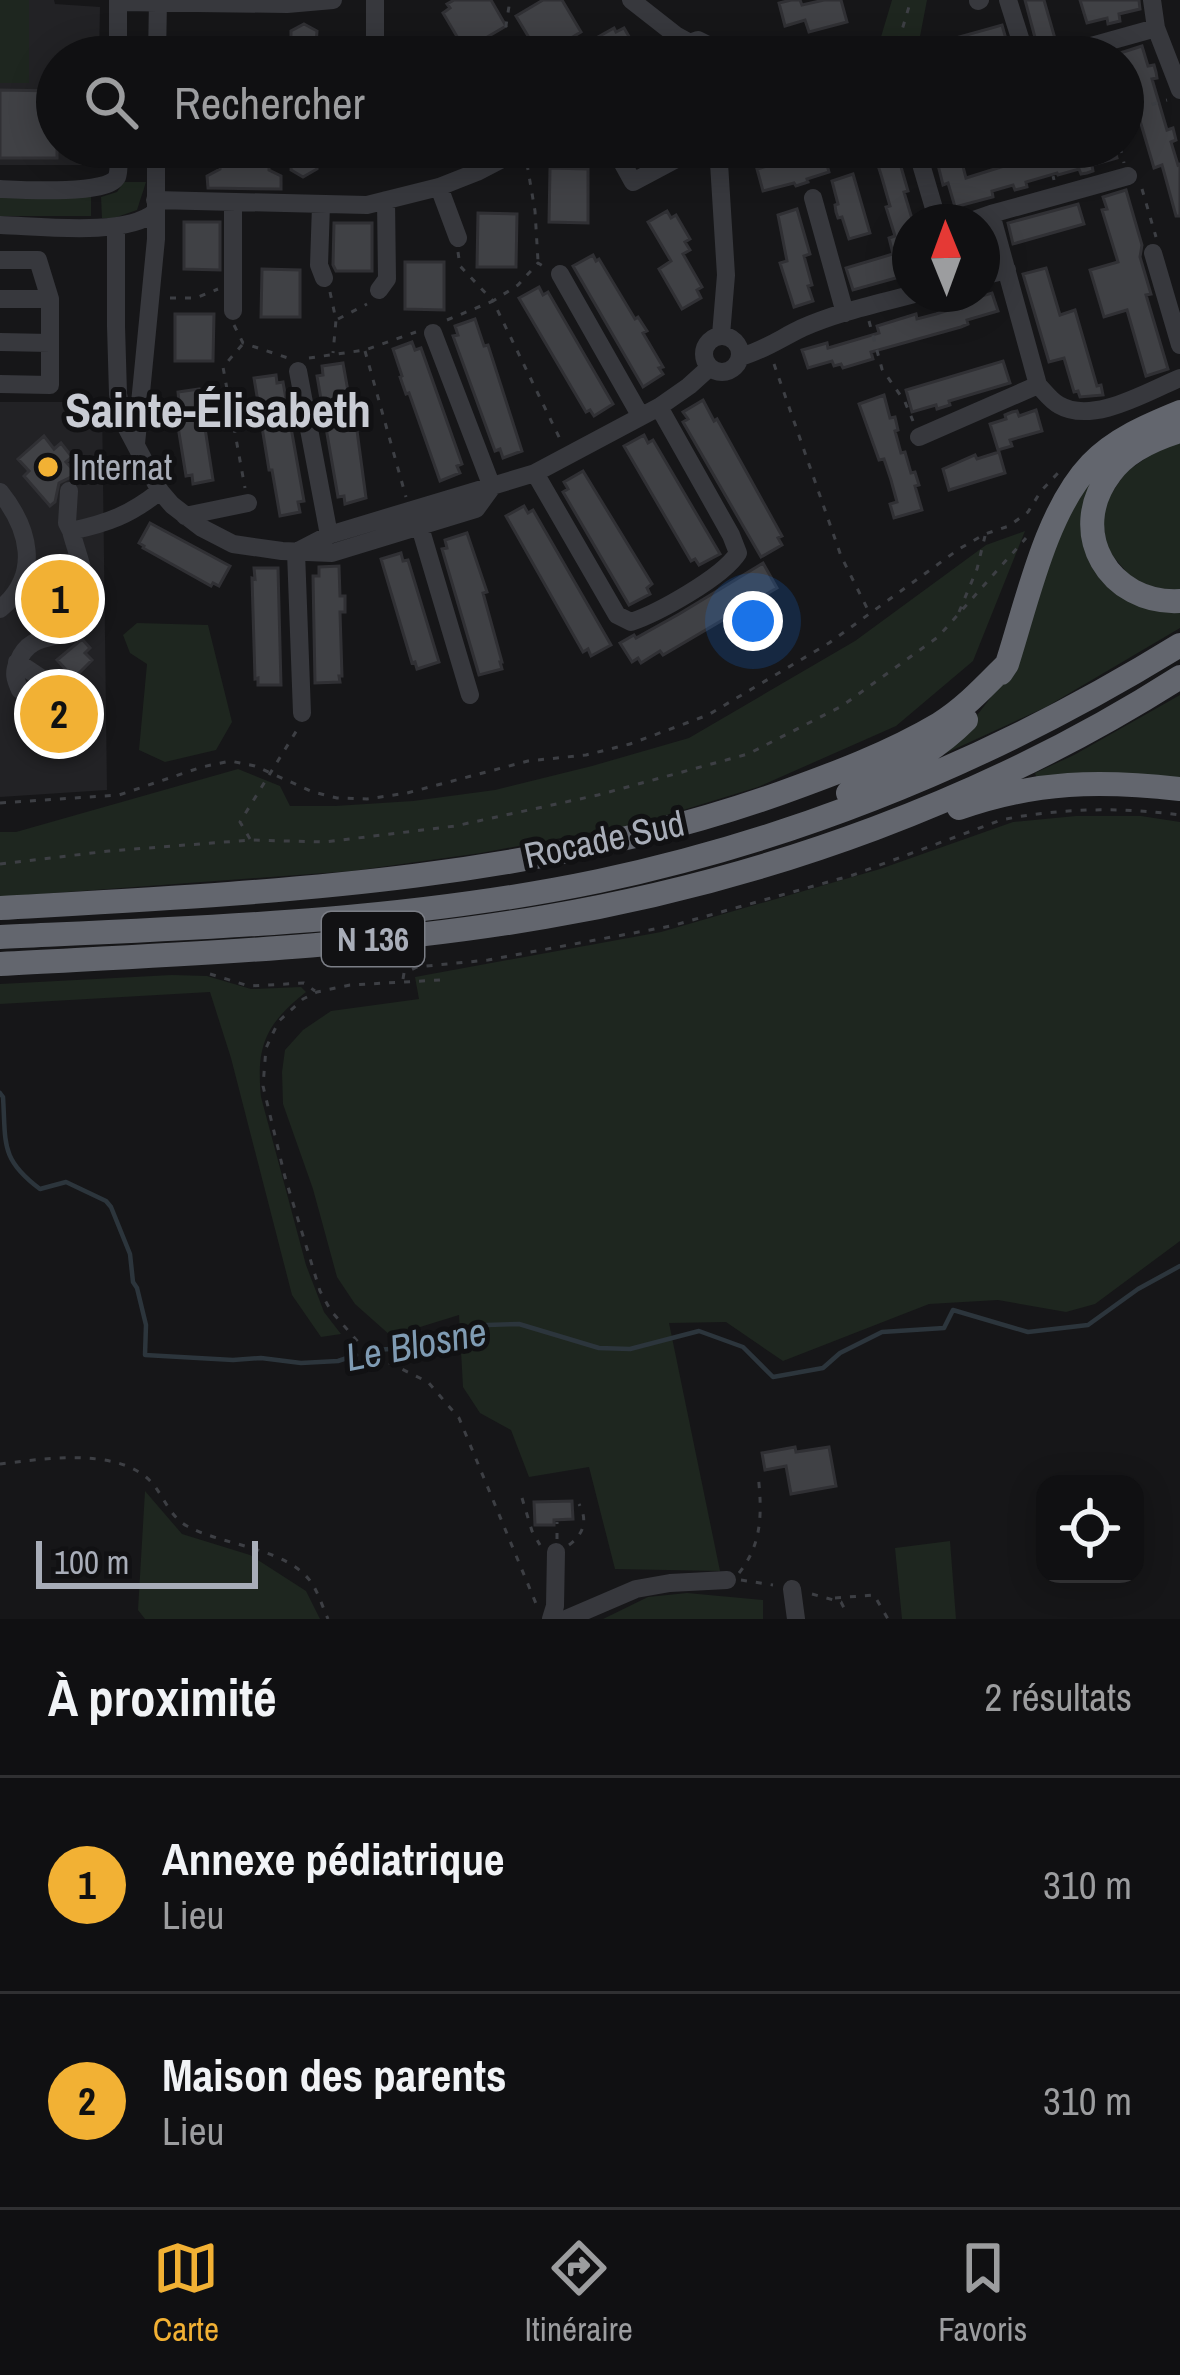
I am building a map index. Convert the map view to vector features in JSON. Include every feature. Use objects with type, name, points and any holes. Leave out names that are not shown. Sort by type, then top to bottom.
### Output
[{"type":"highway","points":[[748,843],[770,824],[867,785],[940,744],[981,703],[1007,664],[1050,533],[1068,495],[1115,443],[1180,412]]},
{"type":"highway","points":[[1180,431],[1145,445],[1120,462],[1099,494],[1092,525],[1100,557],[1121,586],[1162,602],[1180,601]]},
{"type":"highway","name":"Rocade Sud","points":[[0,938],[407,911],[600,880],[748,843],[873,800],[1070,710],[1180,645]]},
{"type":"highway","points":[[0,908],[401,878],[547,855],[689,823],[824,778],[940,724],[1007,664]]},
{"type":"highway","name":"Rocade Sud","points":[[0,964],[417,934],[630,901],[833,843],[927,807],[1076,736],[1180,676]]},
{"type":"highway","points":[[927,807],[956,809],[1011,792],[1070,783],[1180,789]]},
{"type":"street","points":[[118,36],[118,1],[287,4],[333,0]]},
{"type":"street","points":[[375,0],[375,36]]},
{"type":"street","points":[[631,0],[676,36]]},
{"type":"street","points":[[1008,0],[1019,36]]},
{"type":"street","points":[[1152,0],[1156,28],[1180,93]]},
{"type":"street","points":[[157,36],[158,1]]},
{"type":"street","points":[[1127,36],[1156,28]]},
{"type":"street","points":[[0,189],[97,188],[112,183],[118,168]]},
{"type":"street","points":[[136,444],[156,239],[156,168]]},
{"type":"street","points":[[155,206],[233,202],[367,205],[439,187],[484,168]]},
{"type":"street","points":[[625,168],[633,182],[659,168]]},
{"type":"street","points":[[721,335],[726,275],[722,168]]},
{"type":"street","points":[[922,168],[933,204]]},
{"type":"street","points":[[1000,211],[1128,176]]},
{"type":"street","points":[[439,187],[458,238]]},
{"type":"street","points":[[812,198],[845,313]]},
{"type":"street","points":[[379,290],[387,279],[386,200]]},
{"type":"street","points":[[233,202],[233,311]]},
{"type":"street","points":[[321,205],[319,265],[324,278]]},
{"type":"street","points":[[0,225],[116,227],[146,220],[155,206]]},
{"type":"street","points":[[116,227],[122,422],[149,475],[185,516],[233,544],[332,553],[415,519]]},
{"type":"street","points":[[1000,246],[1038,385],[1058,405],[1103,411],[1180,377]]},
{"type":"street","points":[[1154,253],[1180,345]]},
{"type":"street","points":[[0,260],[38,260],[50,299],[50,385],[0,384]]},
{"type":"street","points":[[1000,272],[1007,270]]},
{"type":"street","points":[[535,473],[617,615],[631,622],[731,565],[738,553],[731,535],[560,274]]},
{"type":"street","points":[[0,299],[50,299]]},
{"type":"street","points":[[740,357],[736,342],[721,335],[704,349],[710,367],[729,371],[740,357],[802,328],[892,300]]},
{"type":"street","points":[[432,330],[492,487]]},
{"type":"street","points":[[0,342],[50,343]]},
{"type":"street","points":[[296,552],[329,535],[476,509],[492,487],[535,473],[649,411],[710,367]]},
{"type":"street","points":[[298,371],[329,535]]},
{"type":"street","points":[[919,437],[1038,385]]},
{"type":"street","points":[[17,662],[28,643],[74,630],[86,615],[89,600],[67,523],[69,491]]},
{"type":"street","points":[[71,531],[134,512],[160,491]]},
{"type":"street","points":[[0,492],[24,530],[27,552],[21,584],[0,608]]},
{"type":"street","points":[[185,516],[248,503]]},
{"type":"street","points":[[415,519],[470,695]]},
{"type":"street","points":[[296,552],[302,713]]},
{"type":"street","points":[[547,1619],[555,1606],[555,1548]]},
{"type":"street","points":[[566,1619],[636,1588],[727,1580]]},
{"type":"street","points":[[792,1589],[796,1619]]},
{"type":"path","points":[[505,36],[510,0]]},
{"type":"path","points":[[900,36],[911,0]]},
{"type":"path","points":[[1144,106],[1180,93]]},
{"type":"path","points":[[430,168],[439,187]]},
{"type":"path","points":[[233,311],[243,343],[296,360],[365,350],[432,330],[493,301],[518,285],[538,263],[529,168]]},
{"type":"path","points":[[1051,168],[1058,195]]},
{"type":"path","points":[[1128,176],[1141,185],[1158,244],[1154,253]]},
{"type":"path","points":[[458,238],[460,266],[493,301],[567,454]]},
{"type":"path","points":[[538,263],[560,274]]},
{"type":"path","points":[[324,278],[336,320],[332,355]]},
{"type":"path","points":[[150,298],[196,298],[233,286]]},
{"type":"path","points":[[336,320],[365,306],[379,290]]},
{"type":"path","points":[[865,308],[882,369],[905,402],[919,437]]},
{"type":"path","points":[[243,343],[223,367],[248,503]]},
{"type":"path","points":[[768,347],[841,556],[869,614]]},
{"type":"path","points":[[365,350],[415,519]]},
{"type":"path","points":[[0,803],[119,795],[230,761],[255,766],[313,792],[367,800],[528,761],[605,751],[663,733],[708,715],[829,644],[959,549],[1009,526],[1028,512],[1070,461]]},
{"type":"path","points":[[0,863],[251,841],[325,842],[455,826],[598,795],[748,754],[842,706],[938,638],[1029,535],[1050,533]]},
{"type":"path","points":[[958,616],[985,534]]},
{"type":"path","points":[[251,841],[240,822],[295,737],[302,713]]},
{"type":"path","points":[[403,981],[404,973],[417,967],[488,960],[671,926],[853,874],[1001,820],[1107,810],[1180,815]]},
{"type":"path","points":[[207,973],[249,986],[304,983],[316,992]]},
{"type":"path","points":[[440,980],[350,985],[303,999],[280,1021],[266,1048],[263,1086],[314,1276],[331,1311],[362,1347],[428,1382],[459,1418],[547,1619]]},
{"type":"path","points":[[0,1463],[74,1457],[133,1469],[152,1483],[188,1527],[247,1545],[300,1572],[312,1584],[328,1619]]},
{"type":"path","points":[[727,1580],[741,1572],[758,1540],[762,1506],[758,1474]]},
{"type":"path","points":[[521,1498],[532,1531],[555,1548],[579,1538],[583,1531],[579,1504]]},
{"type":"path","points":[[833,1598],[874,1595],[887,1619]]},
{"type":"shaded area","points":[[0,0],[54,0],[55,4],[100,7],[99,36],[36,36],[36,165],[0,165]]},
{"type":"shaded area","points":[[0,0],[29,0],[29,83],[0,83]]},
{"type":"shaded area","points":[[892,0],[927,0],[920,36],[881,36]]},
{"type":"shaded area","points":[[124,182],[146,182],[137,210],[102,218],[101,197],[117,192]]},
{"type":"shaded area","points":[[0,194],[91,195],[91,216],[0,216]]},
{"type":"shaded area","points":[[0,402],[102,402],[107,790],[0,797]]},
{"type":"shaded area","points":[[1180,440],[1180,594],[1134,581],[1107,549],[1103,521],[1107,500],[1126,472]]},
{"type":"shaded area","points":[[1089,479],[1093,486],[1087,545],[1180,609],[1180,628],[1046,707],[933,759],[971,723],[1005,679],[1054,544]]},
{"type":"shaded area","points":[[1025,531],[973,661],[896,726],[758,787],[641,823],[481,853],[352,871],[0,897],[0,832],[16,832],[238,769],[280,786],[290,806],[413,801],[495,790],[689,738],[855,641],[986,545]]},
{"type":"shaded area","points":[[137,623],[208,625],[232,722],[216,750],[165,762],[139,750],[147,664],[130,653],[123,635]]},
{"type":"shaded area","points":[[1180,695],[1180,780],[1037,780],[1035,773]]},
{"type":"shaded area","points":[[1141,816],[1180,822],[1180,1241],[1095,1304],[1066,1312],[998,1300],[929,1304],[783,1361],[726,1322],[669,1323],[720,1571],[615,1569],[589,1467],[529,1477],[511,1430],[480,1413],[463,1387],[459,1315],[391,1336],[355,1304],[337,1277],[283,1104],[285,1050],[303,1030],[331,1011],[419,999],[415,977],[661,932],[880,869],[1013,822]]},
{"type":"shaded area","points":[[207,976],[251,989],[301,987],[306,992],[281,1015],[267,1037],[260,1063],[261,1097],[306,1265],[324,1312],[341,1334],[321,1337],[292,1295],[210,992],[0,1004],[0,984]]},
{"type":"shaded area","points":[[145,1491],[182,1534],[250,1555],[306,1591],[320,1619],[145,1619],[138,1610]]},
{"type":"shaded area","points":[[950,1541],[956,1619],[902,1619],[895,1548]]},
{"type":"shaded area","points":[[687,1593],[763,1600],[763,1619],[603,1619],[648,1597]]},
{"type":"building","points":[[491,0],[506,26],[489,36],[457,36],[443,13],[450,8],[447,4]]},
{"type":"building","points":[[543,0],[562,0],[581,32],[528,36],[516,16]]},
{"type":"building","points":[[800,0],[802,5],[841,0],[847,22],[809,32],[805,20],[785,26],[779,3]]},
{"type":"building","points":[[1025,0],[1044,0],[1054,36],[1035,36]]},
{"type":"building","points":[[1080,0],[1139,0],[1140,9],[1119,14],[1120,21],[1108,24],[1107,18],[1087,23]]},
{"type":"building","points":[[304,24],[317,31],[317,36],[291,36],[291,31]]},
{"type":"building","points":[[1002,25],[1005,36],[963,36]]},
{"type":"building","points":[[624,28],[629,36],[600,36]]},
{"type":"building","points":[[1144,53],[1148,66],[1154,65],[1157,78],[1152,79],[1167,130],[1173,128],[1176,140],[1171,142],[1180,164],[1180,216],[1176,216],[1162,165],[1154,168],[1144,134]]},
{"type":"building","points":[[0,90],[36,91],[36,158],[0,158]]},
{"type":"building","points":[[269,168],[281,176],[281,189],[208,188],[207,176],[220,169]]},
{"type":"building","points":[[291,168],[317,168],[303,177]]},
{"type":"building","points":[[550,168],[588,169],[588,223],[549,222]]},
{"type":"building","points":[[828,168],[829,172],[796,186],[763,191],[757,169]]},
{"type":"building","points":[[879,168],[901,168],[908,204],[892,204],[892,226],[886,207],[890,206]]},
{"type":"building","points":[[939,168],[963,168],[966,178],[998,168],[1093,171],[1057,173],[1026,182],[1027,187],[992,191],[993,197],[966,204],[954,204],[948,183],[943,185]]},
{"type":"building","points":[[853,174],[870,233],[849,239],[836,212],[832,181]]},
{"type":"building","points":[[1126,190],[1142,245],[1140,257],[1151,294],[1146,295],[1168,369],[1146,376],[1127,310],[1104,317],[1090,270],[1118,262],[1102,210],[1107,209],[1103,197]]},
{"type":"building","points":[[1078,204],[1084,224],[1013,244],[1008,223]]},
{"type":"building","points":[[797,209],[810,254],[804,256],[813,301],[794,307],[780,263],[787,261],[778,215]]},
{"type":"building","points":[[667,211],[671,218],[676,215],[690,239],[685,242],[690,250],[683,254],[702,287],[697,290],[701,298],[682,309],[659,269],[671,261],[648,222]]},
{"type":"building","points":[[478,213],[517,214],[516,267],[477,267]]},
{"type":"building","points":[[184,222],[220,222],[220,270],[184,269]]},
{"type":"building","points":[[334,223],[372,223],[372,271],[336,271]]},
{"type":"building","points":[[892,254],[892,279],[853,290],[846,268]]},
{"type":"building","points":[[593,255],[647,331],[643,333],[663,367],[659,368],[663,374],[643,387],[573,266]]},
{"type":"building","points":[[405,262],[444,262],[444,310],[405,309]]},
{"type":"building","points":[[1046,268],[1060,315],[1075,310],[1103,395],[1080,397],[1074,392],[1064,358],[1049,362],[1023,274]]},
{"type":"building","points":[[262,269],[300,270],[300,317],[261,317]]},
{"type":"building","points":[[539,287],[543,295],[548,292],[613,404],[594,416],[586,412],[519,298]]},
{"type":"building","points":[[995,312],[967,320],[961,327],[871,352],[873,359],[843,368],[832,361],[808,368],[802,350],[827,343],[828,348],[879,333],[877,326],[916,314],[917,319]]},
{"type":"building","points":[[175,314],[214,314],[213,361],[175,361]]},
{"type":"building","points":[[475,319],[522,451],[503,458],[500,449],[495,451],[453,336],[458,335],[455,326]]},
{"type":"building","points":[[412,342],[415,350],[421,348],[462,464],[457,466],[460,473],[440,481],[393,349]]},
{"type":"building","points":[[1003,361],[1010,383],[937,409],[936,405],[912,412],[906,390]]},
{"type":"building","points":[[343,363],[366,498],[345,504],[344,496],[338,497],[317,376],[323,375],[322,366]]},
{"type":"building","points":[[276,375],[277,383],[283,382],[304,501],[298,502],[300,512],[280,516],[254,378]]},
{"type":"building","points":[[199,389],[213,480],[193,484],[192,475],[186,476],[174,402],[179,402],[178,392]]},
{"type":"building","points":[[884,395],[890,418],[895,417],[901,453],[905,452],[911,473],[915,472],[922,510],[894,518],[890,504],[897,502],[891,480],[859,404]]},
{"type":"building","points":[[703,400],[782,536],[778,538],[782,545],[761,557],[683,422],[688,419],[683,412]]},
{"type":"building","points":[[1036,410],[1042,431],[1010,440],[1012,446],[998,450],[990,424],[1012,412],[1019,416]]},
{"type":"building","points":[[644,435],[648,443],[653,440],[720,554],[699,565],[691,561],[624,446]]},
{"type":"building","name":"Internat","points":[[44,436],[54,449],[61,443],[72,457],[66,462],[77,474],[59,483],[50,506],[24,476],[29,471],[18,459]]},
{"type":"building","points":[[999,452],[1005,473],[949,490],[943,469],[975,455],[977,459]]},
{"type":"building","points":[[583,471],[652,584],[647,588],[650,594],[629,605],[563,492],[568,489],[564,482]]},
{"type":"building","points":[[524,506],[528,513],[533,510],[611,645],[591,656],[588,649],[583,652],[506,516]]},
{"type":"building","points":[[150,523],[230,566],[219,586],[143,548],[139,543]]},
{"type":"building","points":[[467,533],[487,592],[483,593],[502,662],[502,669],[479,675],[442,549],[447,548],[445,540]]},
{"type":"building","points":[[401,553],[403,561],[408,560],[439,662],[417,669],[381,559]]},
{"type":"building","points":[[763,563],[777,588],[663,655],[660,651],[641,663],[638,658],[632,662],[620,643]]},
{"type":"building","points":[[339,566],[340,596],[345,596],[345,612],[340,612],[342,676],[340,682],[315,683],[313,576],[319,576],[319,567]]},
{"type":"building","points":[[254,568],[278,568],[281,685],[258,685],[255,679]]},
{"type":"building","points":[[58,581],[74,592],[75,599],[53,619],[44,610],[51,603],[42,597]]},
{"type":"building","points":[[82,639],[92,660],[74,678],[57,660]]},
{"type":"building","points":[[62,692],[77,712],[56,733],[50,727],[33,736],[31,718],[40,717]]},
{"type":"building","points":[[795,1447],[796,1452],[829,1447],[836,1486],[791,1494],[786,1466],[765,1470],[762,1453]]},
{"type":"building","points":[[572,1501],[573,1519],[535,1525],[534,1502]]},
{"type":"waterway","name":"Le Blosne","points":[[0,1093],[8,1149],[18,1169],[40,1189],[66,1182],[111,1207],[130,1254],[146,1325],[145,1355],[301,1363],[356,1355]]},
{"type":"waterway","name":"Le Blosne","points":[[373,1350],[408,1348],[487,1325],[519,1324],[599,1348],[630,1349],[699,1331],[743,1347],[773,1377],[823,1368],[840,1353],[882,1332],[944,1328],[953,1310],[1028,1332],[1088,1325],[1180,1266]]},
{"type":"place","name":"Internat","points":[[48,467]]},
{"type":"place","name":"Annexe pédiatrique","points":[[60,599]]},
{"type":"place","name":"Maison des parents","points":[[59,714]]},
{"type":"district","name":"Sainte-Élisabeth","points":[[218,410]]}]
